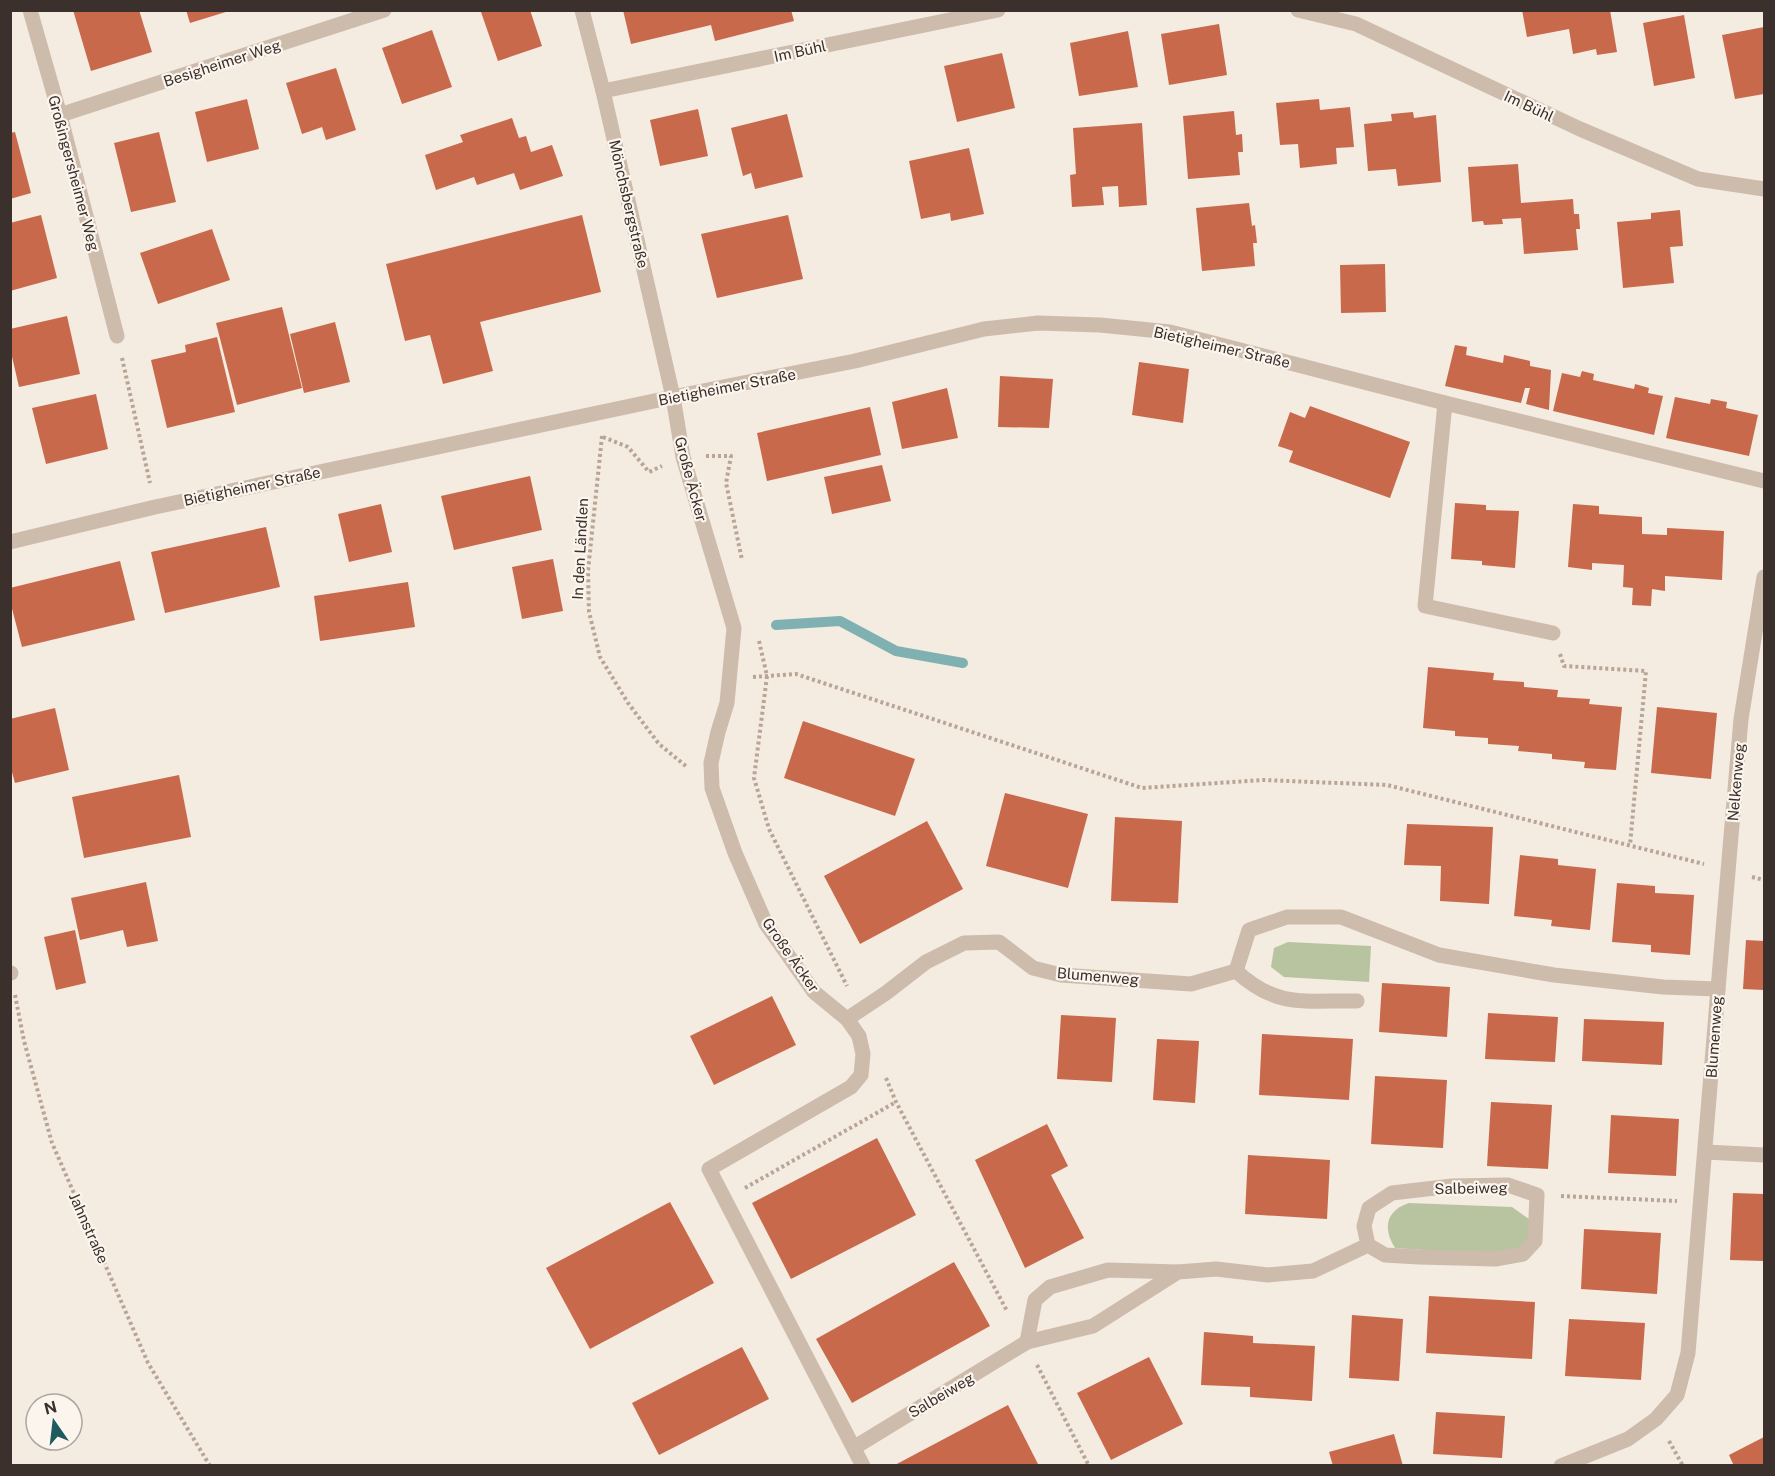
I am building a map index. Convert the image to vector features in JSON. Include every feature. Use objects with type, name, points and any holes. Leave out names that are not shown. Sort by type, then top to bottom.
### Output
[{"type":"street","name":"Großingersheimer Weg","points":[[30,10],[60,115],[117,336]]},
{"type":"street","name":"Besigheimer Weg","points":[[60,115],[384,10]]},
{"type":"street","name":"Mönchsbergstraße","points":[[582,10],[603,91],[673,397]]},
{"type":"street","name":"Im Bühl","points":[[603,91],[998,10]]},
{"type":"street","name":"Im Bühl","points":[[1298,10],[1356,24],[1580,129],[1698,179],[1764,189]]},
{"type":"street","name":"Bietigheimer Straße","points":[[10,542],[155,507],[673,397],[855,361],[984,329],[1038,323],[1100,325],[1170,332],[1445,403],[1764,481]]},
{"type":"street","name":"Große Äcker","points":[[673,397],[682,457],[734,628],[727,703],[711,763],[712,788],[735,853],[766,924],[814,992],[853,1016],[863,1054],[861,1075],[851,1087],[709,1170],[863,1466]]},
{"type":"street","points":[[1445,403],[1425,606],[1553,633]]},
{"type":"street","name":"Nelkenweg","points":[[1718,989],[1741,719],[1764,577]]},
{"type":"street","name":"Blumenweg","points":[[853,1016],[926,962],[964,943],[999,942],[1033,968],[1061,975],[1191,984],[1236,971],[1249,930],[1287,917],[1341,917],[1439,955],[1554,975],[1663,987],[1718,989],[1688,1353],[1677,1395],[1656,1419],[1628,1439],[1561,1466]]},
{"type":"street","points":[[1236,971],[1250,984],[1265,993],[1287,1000],[1357,1000]]},
{"type":"street","points":[[1706,1152],[1764,1155]]},
{"type":"street","name":"Salbeiweg","points":[[1027,1342],[1035,1300],[1050,1287],[1108,1270],[1178,1272],[1216,1269],[1268,1275],[1313,1271],[1368,1245],[1364,1226],[1369,1208],[1392,1193],[1452,1186],[1508,1185],[1537,1195]]},
{"type":"street","points":[[1368,1245],[1385,1255],[1419,1257],[1495,1259],[1523,1254],[1535,1241],[1537,1195]]},
{"type":"street","name":"Salbeiweg","points":[[855,1447],[1027,1342],[1094,1326],[1178,1272]]},
{"type":"path","points":[[117,336],[155,507]]},
{"type":"path","name":"In den Ländlen","points":[[606,412],[601,437],[588,571],[589,612],[600,657],[627,703],[659,744],[712,788]]},
{"type":"path","points":[[591,439],[601,437],[628,447],[649,472],[682,457],[730,456],[726,483],[744,571]]},
{"type":"path","points":[[1553,633],[1564,666],[1646,671],[1630,845]]},
{"type":"path","points":[[758,635],[767,676],[754,778],[769,829],[839,968],[853,1016]]},
{"type":"path","points":[[728,679],[796,674],[1142,788],[1263,780],[1387,785],[1729,870]]},
{"type":"path","name":"Jahnstraße","points":[[13,985],[24,1041],[52,1143],[148,1363],[210,1466]]},
{"type":"path","points":[[884,1071],[896,1102],[1006,1310],[1027,1342],[1089,1466]]},
{"type":"path","points":[[725,1199],[896,1102]]},
{"type":"path","points":[[1537,1195],[1701,1202]]},
{"type":"green space","points":[[1288,942],[1371,946],[1369,982],[1284,977],[1271,967],[1274,948]]},
{"type":"green space","points":[[1409,1203],[1512,1207],[1529,1219],[1532,1236],[1525,1249],[1480,1254],[1395,1248],[1389,1234],[1388,1221],[1395,1211]]},
{"type":"building","points":[[73,10],[139,10],[152,52],[91,71]]},
{"type":"building","points":[[186,10],[229,10],[229,11],[190,23]]},
{"type":"building","points":[[530,10],[542,46],[498,61],[481,12]]},
{"type":"building","points":[[623,10],[791,10],[794,21],[715,41],[711,25],[631,44]]},
{"type":"building","points":[[1522,10],[1610,10],[1617,52],[1597,55],[1596,49],[1573,54],[1569,29],[1527,37]]},
{"type":"building","points":[[1684,15],[1695,78],[1654,86],[1643,23]]},
{"type":"building","points":[[1219,24],[1227,75],[1169,85],[1161,34]]},
{"type":"building","points":[[1764,27],[1764,94],[1735,99],[1722,35]]},
{"type":"building","points":[[432,30],[452,87],[402,104],[382,48]]},
{"type":"building","points":[[1128,31],[1138,87],[1079,96],[1070,43]]},
{"type":"building","points":[[1002,53],[1015,108],[957,122],[944,66]]},
{"type":"building","points":[[336,68],[356,130],[326,140],[322,127],[302,134],[286,83]]},
{"type":"building","points":[[247,99],[259,149],[207,162],[195,112]]},
{"type":"building","points":[[1319,99],[1320,110],[1350,107],[1354,147],[1336,148],[1337,164],[1300,168],[1298,144],[1280,145],[1276,103]]},
{"type":"building","points":[[698,109],[708,156],[660,166],[650,120]]},
{"type":"building","points":[[1234,111],[1236,135],[1242,134],[1243,152],[1238,152],[1240,175],[1188,179],[1183,116]]},
{"type":"building","points":[[1413,112],[1414,118],[1436,115],[1441,182],[1398,186],[1396,169],[1368,171],[1364,124],[1392,121],[1391,114]]},
{"type":"building","points":[[787,114],[803,177],[755,189],[751,173],[743,176],[731,128]]},
{"type":"building","points":[[512,118],[519,138],[526,136],[531,152],[552,145],[563,176],[520,190],[514,173],[477,185],[474,177],[436,190],[425,155],[463,142],[460,135]]},
{"type":"building","points":[[1142,123],[1147,205],[1119,207],[1118,186],[1102,187],[1104,205],[1072,207],[1070,175],[1076,174],[1073,128]]},
{"type":"building","points":[[15,132],[31,193],[10,199],[10,133]]},
{"type":"building","points":[[159,132],[176,202],[131,212],[114,143]]},
{"type":"building","points":[[969,148],[984,214],[951,221],[950,213],[921,219],[909,161]]},
{"type":"building","points":[[1518,164],[1521,203],[1573,199],[1574,214],[1579,214],[1580,229],[1576,229],[1578,250],[1524,254],[1521,218],[1502,219],[1503,224],[1484,225],[1483,221],[1472,222],[1468,167]]},
{"type":"building","points":[[1249,203],[1257,243],[1253,243],[1255,266],[1202,271],[1196,208]]},
{"type":"building","points":[[1680,210],[1683,246],[1670,247],[1674,283],[1623,288],[1617,222],[1651,219],[1651,213]]},
{"type":"building","points":[[41,215],[57,278],[10,291],[10,223]]},
{"type":"building","points":[[582,215],[601,292],[480,322],[493,371],[443,384],[430,335],[405,341],[386,264]]},
{"type":"building","points":[[788,215],[803,279],[717,298],[701,234]]},
{"type":"building","points":[[212,229],[230,280],[158,304],[140,253]]},
{"type":"building","points":[[1385,264],[1386,312],[1341,313],[1340,265]]},
{"type":"building","points":[[282,307],[302,388],[237,405],[216,323]]},
{"type":"building","points":[[67,316],[80,374],[19,387],[10,348],[10,329]]},
{"type":"building","points":[[335,322],[350,382],[304,393],[290,334]]},
{"type":"building","points":[[217,337],[235,412],[167,428],[151,360],[186,352],[185,345]]},
{"type":"building","points":[[1455,345],[1467,347],[1466,355],[1503,363],[1504,355],[1530,361],[1530,366],[1551,370],[1549,410],[1526,404],[1530,388],[1525,388],[1521,403],[1445,386]]},
{"type":"building","points":[[1139,362],[1189,369],[1183,423],[1132,415]]},
{"type":"building","points":[[1582,371],[1594,374],[1593,380],[1634,389],[1635,384],[1649,388],[1648,393],[1663,396],[1654,435],[1553,411],[1562,373],[1580,377]]},
{"type":"building","points":[[1000,376],[1053,379],[1049,428],[998,427]]},
{"type":"building","points":[[947,388],[958,438],[902,449],[892,402]]},
{"type":"building","points":[[96,394],[108,449],[46,464],[32,408]]},
{"type":"building","points":[[1675,397],[1710,404],[1711,399],[1727,402],[1726,408],[1758,415],[1749,456],[1666,438]]},
{"type":"building","points":[[1310,406],[1410,442],[1390,498],[1289,462],[1293,451],[1278,446],[1290,412],[1305,418]]},
{"type":"building","points":[[870,407],[881,455],[767,481],[757,433]]},
{"type":"building","points":[[882,465],[891,501],[832,514],[824,477]]},
{"type":"building","points":[[530,476],[542,530],[454,550],[441,496]]},
{"type":"building","points":[[1455,503],[1486,505],[1486,510],[1519,511],[1515,568],[1482,565],[1482,561],[1451,559]]},
{"type":"building","points":[[381,504],[392,552],[349,562],[338,514]]},
{"type":"building","points":[[1573,504],[1599,506],[1599,514],[1642,517],[1642,534],[1667,535],[1667,528],[1724,531],[1722,580],[1665,576],[1665,591],[1652,589],[1651,606],[1632,605],[1633,588],[1623,587],[1624,565],[1592,563],[1592,570],[1568,567]]},
{"type":"building","points":[[266,527],[280,587],[165,613],[151,552]]},
{"type":"building","points":[[553,559],[563,611],[522,619],[512,567]]},
{"type":"building","points":[[120,561],[135,620],[22,647],[10,601],[10,588]]},
{"type":"building","points":[[408,582],[415,627],[320,641],[314,596]]},
{"type":"building","points":[[1428,667],[1494,673],[1493,680],[1524,682],[1524,687],[1558,690],[1557,697],[1590,699],[1589,704],[1622,707],[1616,770],[1584,768],[1585,762],[1552,759],[1552,754],[1518,751],[1519,746],[1488,744],[1488,738],[1455,736],[1455,731],[1423,728]]},
{"type":"building","points":[[1657,707],[1717,713],[1711,779],[1651,773]]},
{"type":"building","points":[[55,708],[69,770],[15,783],[10,765],[10,719]]},
{"type":"building","points":[[803,721],[915,759],[895,816],[784,778]]},
{"type":"building","points":[[179,775],[191,837],[84,858],[72,797]]},
{"type":"building","points":[[1005,793],[1088,814],[1068,888],[986,866]]},
{"type":"building","points":[[1115,817],[1182,821],[1178,903],[1111,901]]},
{"type":"building","points":[[927,821],[963,889],[860,944],[824,876]]},
{"type":"building","points":[[1407,824],[1493,827],[1489,904],[1440,901],[1441,866],[1404,865]]},
{"type":"building","points":[[1520,855],[1558,859],[1558,865],[1596,869],[1590,930],[1551,926],[1552,920],[1514,916]]},
{"type":"building","points":[[146,882],[158,941],[127,947],[123,930],[80,940],[71,898]]},
{"type":"building","points":[[1617,883],[1655,886],[1655,893],[1694,895],[1690,955],[1651,952],[1651,945],[1612,942]]},
{"type":"building","points":[[75,930],[86,983],[56,990],[44,937]]},
{"type":"building","points":[[1746,940],[1764,941],[1764,990],[1743,989]]},
{"type":"building","points":[[1382,983],[1450,987],[1447,1037],[1379,1032]]},
{"type":"building","points":[[772,996],[796,1045],[714,1085],[690,1036]]},
{"type":"building","points":[[1488,1013],[1558,1017],[1555,1062],[1485,1059]]},
{"type":"building","points":[[1061,1015],[1116,1018],[1112,1082],[1057,1079]]},
{"type":"building","points":[[1584,1019],[1664,1022],[1662,1065],[1582,1061]]},
{"type":"building","points":[[1262,1034],[1353,1039],[1349,1100],[1259,1095]]},
{"type":"building","points":[[1157,1039],[1199,1041],[1195,1103],[1153,1100]]},
{"type":"building","points":[[1375,1076],[1447,1080],[1443,1148],[1371,1144]]},
{"type":"building","points":[[1491,1102],[1552,1105],[1548,1169],[1487,1166]]},
{"type":"building","points":[[1611,1115],[1679,1119],[1676,1176],[1608,1173]]},
{"type":"building","points":[[1047,1124],[1068,1166],[1051,1175],[1084,1238],[1025,1268],[975,1160]]},
{"type":"building","points":[[877,1138],[916,1215],[791,1279],[752,1203]]},
{"type":"building","points":[[1248,1155],[1330,1160],[1327,1219],[1245,1214]]},
{"type":"building","points":[[1733,1193],[1764,1194],[1764,1261],[1730,1260]]},
{"type":"building","points":[[670,1202],[714,1283],[590,1349],[546,1268]]},
{"type":"building","points":[[1584,1229],[1661,1233],[1657,1294],[1581,1289]]},
{"type":"building","points":[[954,1262],[990,1326],[852,1403],[816,1339]]},
{"type":"building","points":[[1429,1296],[1535,1302],[1532,1359],[1426,1353]]},
{"type":"building","points":[[1352,1315],[1403,1319],[1399,1381],[1349,1378]]},
{"type":"building","points":[[1569,1319],[1645,1323],[1641,1380],[1565,1376]]},
{"type":"building","points":[[1204,1332],[1253,1336],[1253,1343],[1315,1346],[1312,1401],[1250,1397],[1250,1387],[1201,1385]]},
{"type":"building","points":[[742,1347],[769,1399],[659,1455],[632,1403]]},
{"type":"building","points":[[1149,1357],[1183,1424],[1111,1460],[1077,1393]]},
{"type":"building","points":[[1008,1405],[1039,1466],[893,1466]]},
{"type":"building","points":[[1436,1412],[1505,1416],[1502,1458],[1433,1454]]},
{"type":"building","points":[[1394,1434],[1403,1466],[1333,1466],[1329,1452]]},
{"type":"building","points":[[1764,1437],[1764,1466],[1734,1466],[1729,1455]]},
{"type":"waterway","points":[[776,625],[840,621],[896,651],[963,663]]}]
